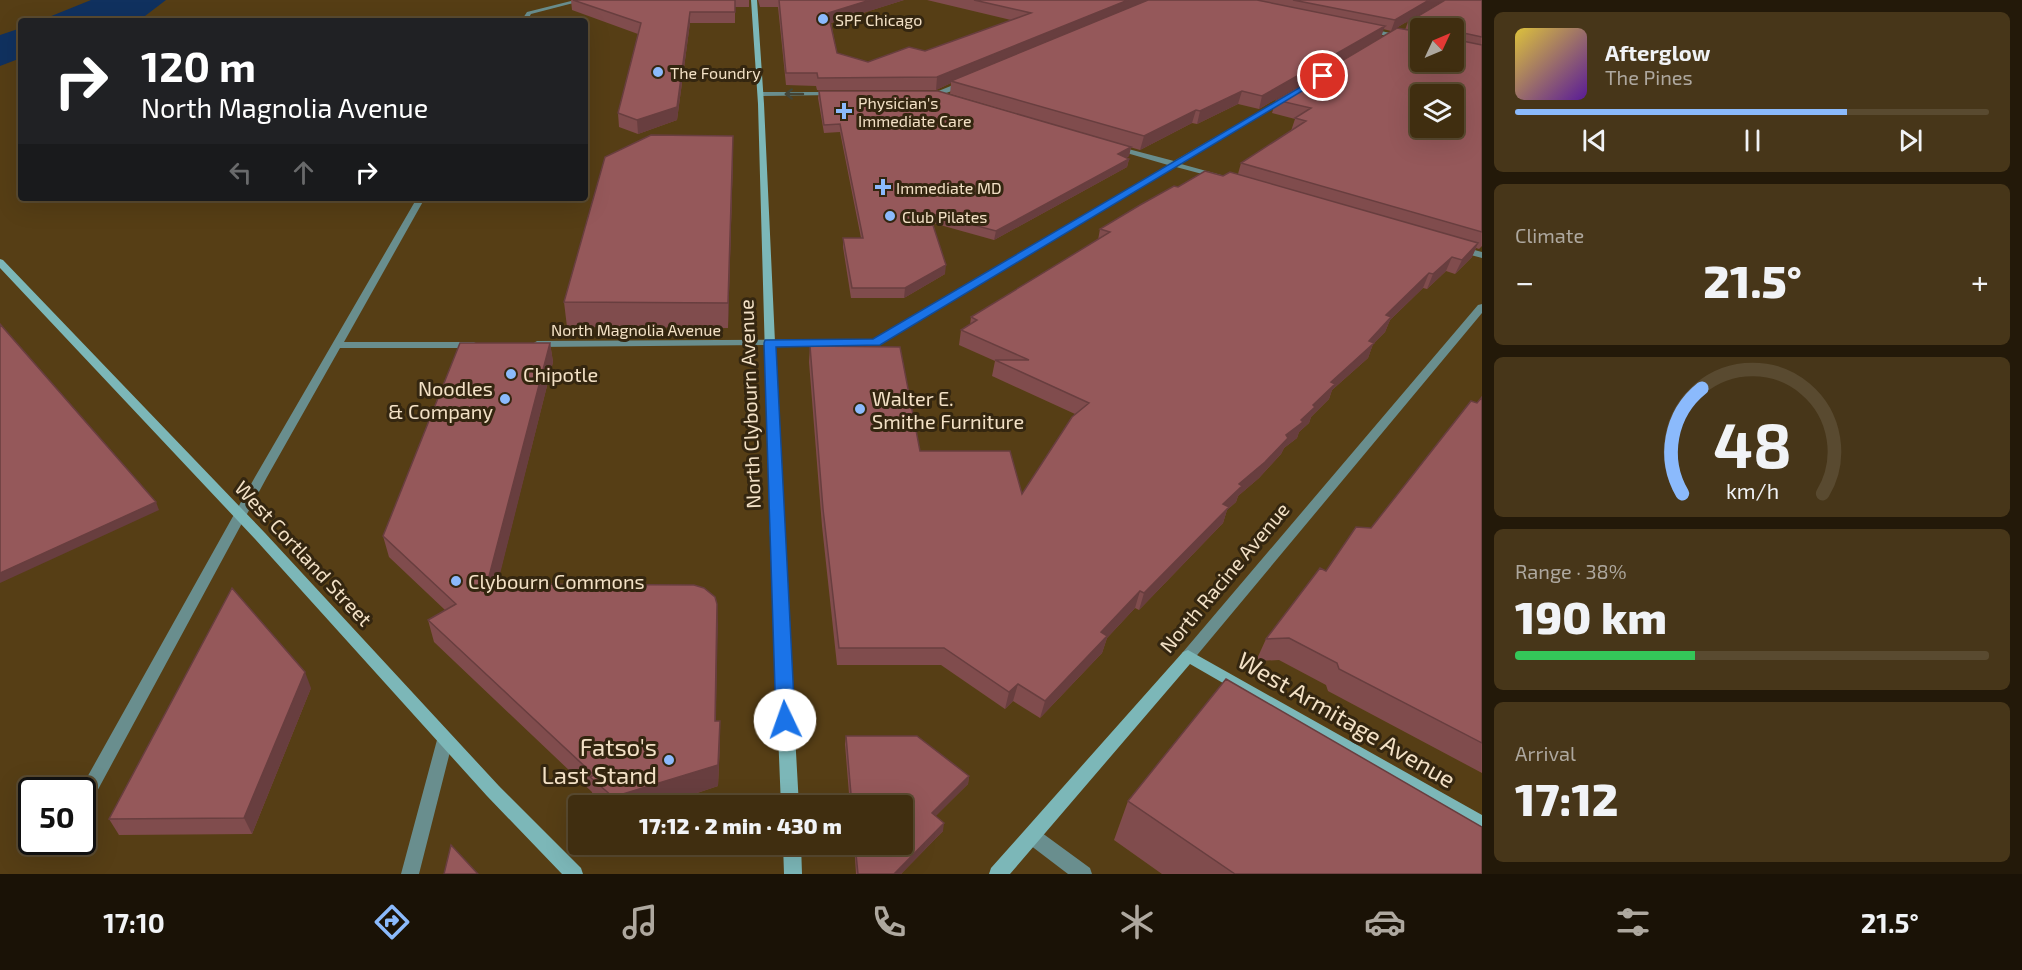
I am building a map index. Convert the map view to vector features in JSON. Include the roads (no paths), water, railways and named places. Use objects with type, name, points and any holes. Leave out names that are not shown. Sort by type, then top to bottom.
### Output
[{"type":"main road","name":"North Clybourn Avenue","points":[[754,0],[761,94],[790,795]]},
{"type":"main road","name":"West Cortland Street","points":[[0,262],[260,536],[445,740],[574,874]]},
{"type":"main road","name":"West Armitage Avenue","points":[[1188,656],[1482,824]]},
{"type":"main road","name":"North Racine Avenue","points":[[998,874],[1188,656]]},
{"type":"main road","points":[[792,855],[793,874]]},
{"type":"street","points":[[526,18],[529,13],[582,0]]},
{"type":"street","points":[[1381,42],[1406,27]]},
{"type":"street","points":[[1360,29],[1410,39]]},
{"type":"street","points":[[937,94],[973,79]]},
{"type":"street","points":[[761,94],[844,94]]},
{"type":"street","points":[[918,94],[937,94],[953,98]]},
{"type":"street","name":"North Magnolia Avenue","points":[[524,344],[876,342],[1291,96]]},
{"type":"street","points":[[1109,145],[1224,179]]},
{"type":"street","points":[[96,778],[240,516],[419,201]]},
{"type":"street","points":[[1446,245],[1482,255]]},
{"type":"street","name":"North Racine Avenue","points":[[1188,656],[1482,307]]},
{"type":"street","points":[[338,345],[484,345]]},
{"type":"street","points":[[410,874],[445,740]]},
{"type":"street","points":[[1032,836],[1083,874]]},
{"type":"water","points":[[91,0],[166,0],[144,18],[46,18]]},
{"type":"water","points":[[18,29],[18,59],[0,66],[0,35]]},
{"type":"place","name":"SPF Chicago","points":[[823,19]]},
{"type":"place","name":"The Foundry","points":[[658,72]]},
{"type":"place","name":"Physician's Immediate Care","points":[[844,111]]},
{"type":"place","name":"Immediate MD","points":[[883,187]]},
{"type":"place","name":"Club Pilates","points":[[890,216]]},
{"type":"place","name":"Chipotle","points":[[511,374]]},
{"type":"place","name":"Noodles & Company","points":[[505,399]]},
{"type":"place","name":"Walter E. Smithe Furniture","points":[[860,409]]},
{"type":"place","name":"Clybourn Commons","points":[[456,581]]},
{"type":"place","name":"Fatso's Last Stand","points":[[669,760]]}]
